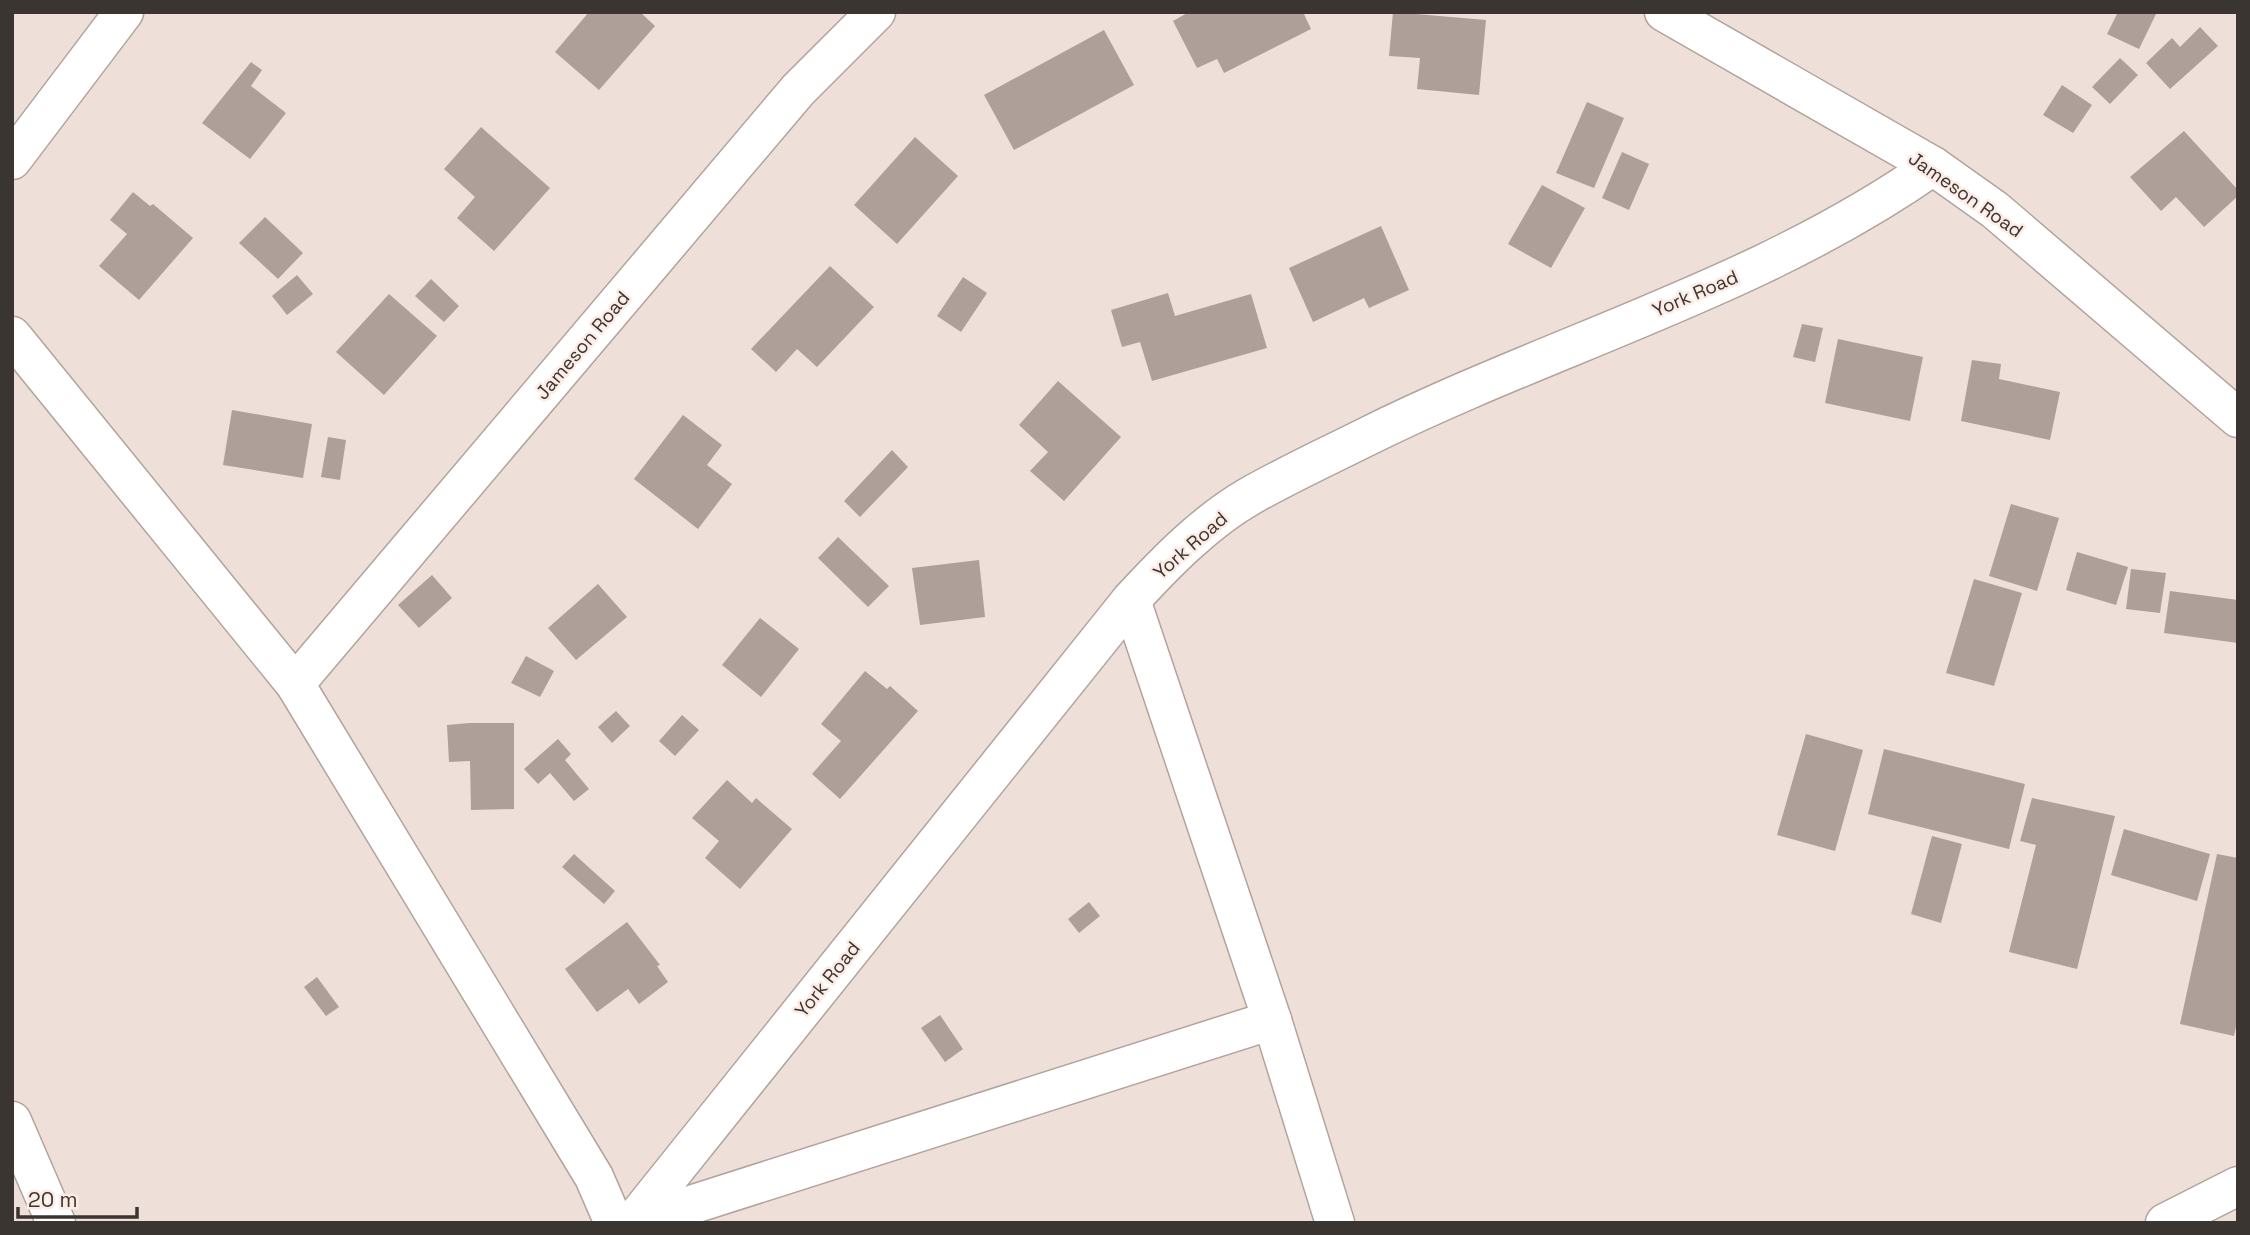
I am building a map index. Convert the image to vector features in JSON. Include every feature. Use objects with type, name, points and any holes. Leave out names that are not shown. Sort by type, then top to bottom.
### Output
[{"type":"street","points":[[12,160],[124,12]]},
{"type":"street","name":"Jameson Road","points":[[295,684],[798,90],[876,12]]},
{"type":"street","name":"Jameson Road","points":[[1664,12],[1933,166],[1995,210],[2238,418]]},
{"type":"street","name":"York Road","points":[[624,1222],[1131,600],[1172,556],[1248,497],[1436,402],[1777,258],[1848,222],[1933,166]]},
{"type":"street","points":[[12,336],[295,684],[594,1177],[624,1222],[1272,1020]]},
{"type":"street","points":[[1131,600],[1272,1020],[1335,1223]]},
{"type":"street","points":[[12,1121],[56,1223]]},
{"type":"street","points":[[2165,1223],[2238,1186]]},
{"type":"building","points":[[589,12],[640,12],[655,26],[599,90],[555,52]]},
{"type":"building","points":[[1189,12],[1303,12],[1311,29],[1224,73],[1217,59],[1197,68],[1173,21]]},
{"type":"building","points":[[1393,12],[1486,20],[1479,95],[1417,89],[1420,58],[1389,56]]},
{"type":"building","points":[[2118,12],[2157,12],[2139,49],[2107,34]]},
{"type":"building","points":[[2200,27],[2218,46],[2170,89],[2146,63],[2172,38],[2180,47]]},
{"type":"building","points":[[1104,30],[1134,85],[1014,150],[984,95]]},
{"type":"building","points":[[2120,58],[2138,75],[2110,104],[2092,87]]},
{"type":"building","points":[[251,62],[262,70],[251,86],[286,113],[250,159],[202,123]]},
{"type":"building","points":[[2062,85],[2092,105],[2073,133],[2043,115]]},
{"type":"building","points":[[1587,102],[1624,118],[1594,188],[1556,173]]},
{"type":"building","points":[[481,127],[550,188],[494,251],[457,218],[475,197],[444,169]]},
{"type":"building","points":[[2184,131],[2238,190],[2238,196],[2204,227],[2176,197],[2161,211],[2130,177]]},
{"type":"building","points":[[915,137],[958,176],[897,244],[854,205]]},
{"type":"building","points":[[1622,152],[1649,164],[1629,210],[1602,198]]},
{"type":"building","points":[[1542,185],[1585,208],[1551,268],[1508,244]]},
{"type":"building","points":[[133,192],[150,206],[153,204],[193,238],[139,300],[99,266],[127,234],[110,220]]},
{"type":"building","points":[[265,217],[303,253],[278,279],[239,243]]},
{"type":"building","points":[[1381,226],[1409,290],[1369,308],[1364,298],[1313,322],[1289,268]]},
{"type":"building","points":[[830,266],[874,307],[817,367],[797,349],[776,372],[751,349]]},
{"type":"building","points":[[297,275],[313,294],[287,315],[272,296]]},
{"type":"building","points":[[963,277],[987,293],[961,332],[937,316]]},
{"type":"building","points":[[431,279],[459,306],[444,322],[415,296]]},
{"type":"building","points":[[1168,293],[1175,316],[1251,294],[1267,348],[1152,381],[1140,342],[1122,347],[1111,310]]},
{"type":"building","points":[[389,294],[437,336],[384,395],[336,352]]},
{"type":"building","points":[[1802,324],[1823,328],[1815,362],[1793,357]]},
{"type":"building","points":[[1838,339],[1923,357],[1910,421],[1825,403]]},
{"type":"building","points":[[1972,360],[2001,364],[1999,379],[2060,392],[2050,440],[1961,421]]},
{"type":"building","points":[[1058,381],[1121,437],[1064,501],[1030,471],[1048,452],[1019,425]]},
{"type":"building","points":[[232,410],[312,424],[303,478],[223,465]]},
{"type":"building","points":[[683,415],[722,445],[707,465],[732,484],[698,529],[634,479]]},
{"type":"building","points":[[328,437],[346,440],[340,480],[321,477]]},
{"type":"building","points":[[892,450],[908,467],[860,517],[844,501]]},
{"type":"building","points":[[2011,504],[2059,518],[2037,591],[1989,576]]},
{"type":"building","points":[[838,537],[889,586],[868,607],[818,558]]},
{"type":"building","points":[[2077,552],[2128,567],[2116,605],[2066,590]]},
{"type":"building","points":[[979,560],[985,617],[920,625],[912,568]]},
{"type":"building","points":[[2131,569],[2166,573],[2160,613],[2126,609]]},
{"type":"building","points":[[432,575],[452,598],[419,628],[398,605]]},
{"type":"building","points":[[1974,579],[2022,593],[1994,686],[1946,673]]},
{"type":"building","points":[[598,584],[627,617],[576,660],[548,628]]},
{"type":"building","points":[[2170,591],[2238,600],[2238,643],[2164,633]]},
{"type":"building","points":[[760,618],[799,649],[761,697],[722,665]]},
{"type":"building","points":[[526,656],[554,671],[540,697],[511,683]]},
{"type":"building","points":[[865,671],[887,689],[890,686],[918,711],[840,799],[812,774],[841,741],[821,724]]},
{"type":"building","points":[[616,711],[630,726],[612,743],[598,727]]},
{"type":"building","points":[[682,715],[699,730],[675,756],[659,741]]},
{"type":"building","points":[[514,723],[514,809],[471,810],[470,761],[449,762],[447,725]]},
{"type":"building","points":[[1806,734],[1863,750],[1835,851],[1777,835]]},
{"type":"building","points":[[558,739],[571,754],[565,760],[589,789],[574,801],[550,773],[538,784],[524,769]]},
{"type":"building","points":[[1884,749],[2025,784],[2009,849],[1868,814]]},
{"type":"building","points":[[727,780],[752,803],[756,798],[792,829],[740,889],[705,858],[719,841],[692,818]]},
{"type":"building","points":[[2032,798],[2115,816],[2077,969],[2009,952],[2036,845],[2020,841]]},
{"type":"building","points":[[2124,829],[2210,854],[2197,901],[2111,875]]},
{"type":"building","points":[[1932,836],[1962,844],[1941,923],[1911,914]]},
{"type":"building","points":[[574,854],[615,891],[604,904],[562,867]]},
{"type":"building","points":[[2217,854],[2238,858],[2238,1017],[2234,1036],[2180,1024]]},
{"type":"building","points":[[1089,902],[1100,916],[1079,933],[1068,919]]},
{"type":"building","points":[[627,922],[660,965],[657,966],[668,982],[639,1004],[628,989],[597,1012],[565,969]]},
{"type":"building","points":[[317,977],[339,1007],[326,1016],[304,987]]},
{"type":"building","points":[[940,1015],[963,1049],[945,1062],[921,1028]]}]
